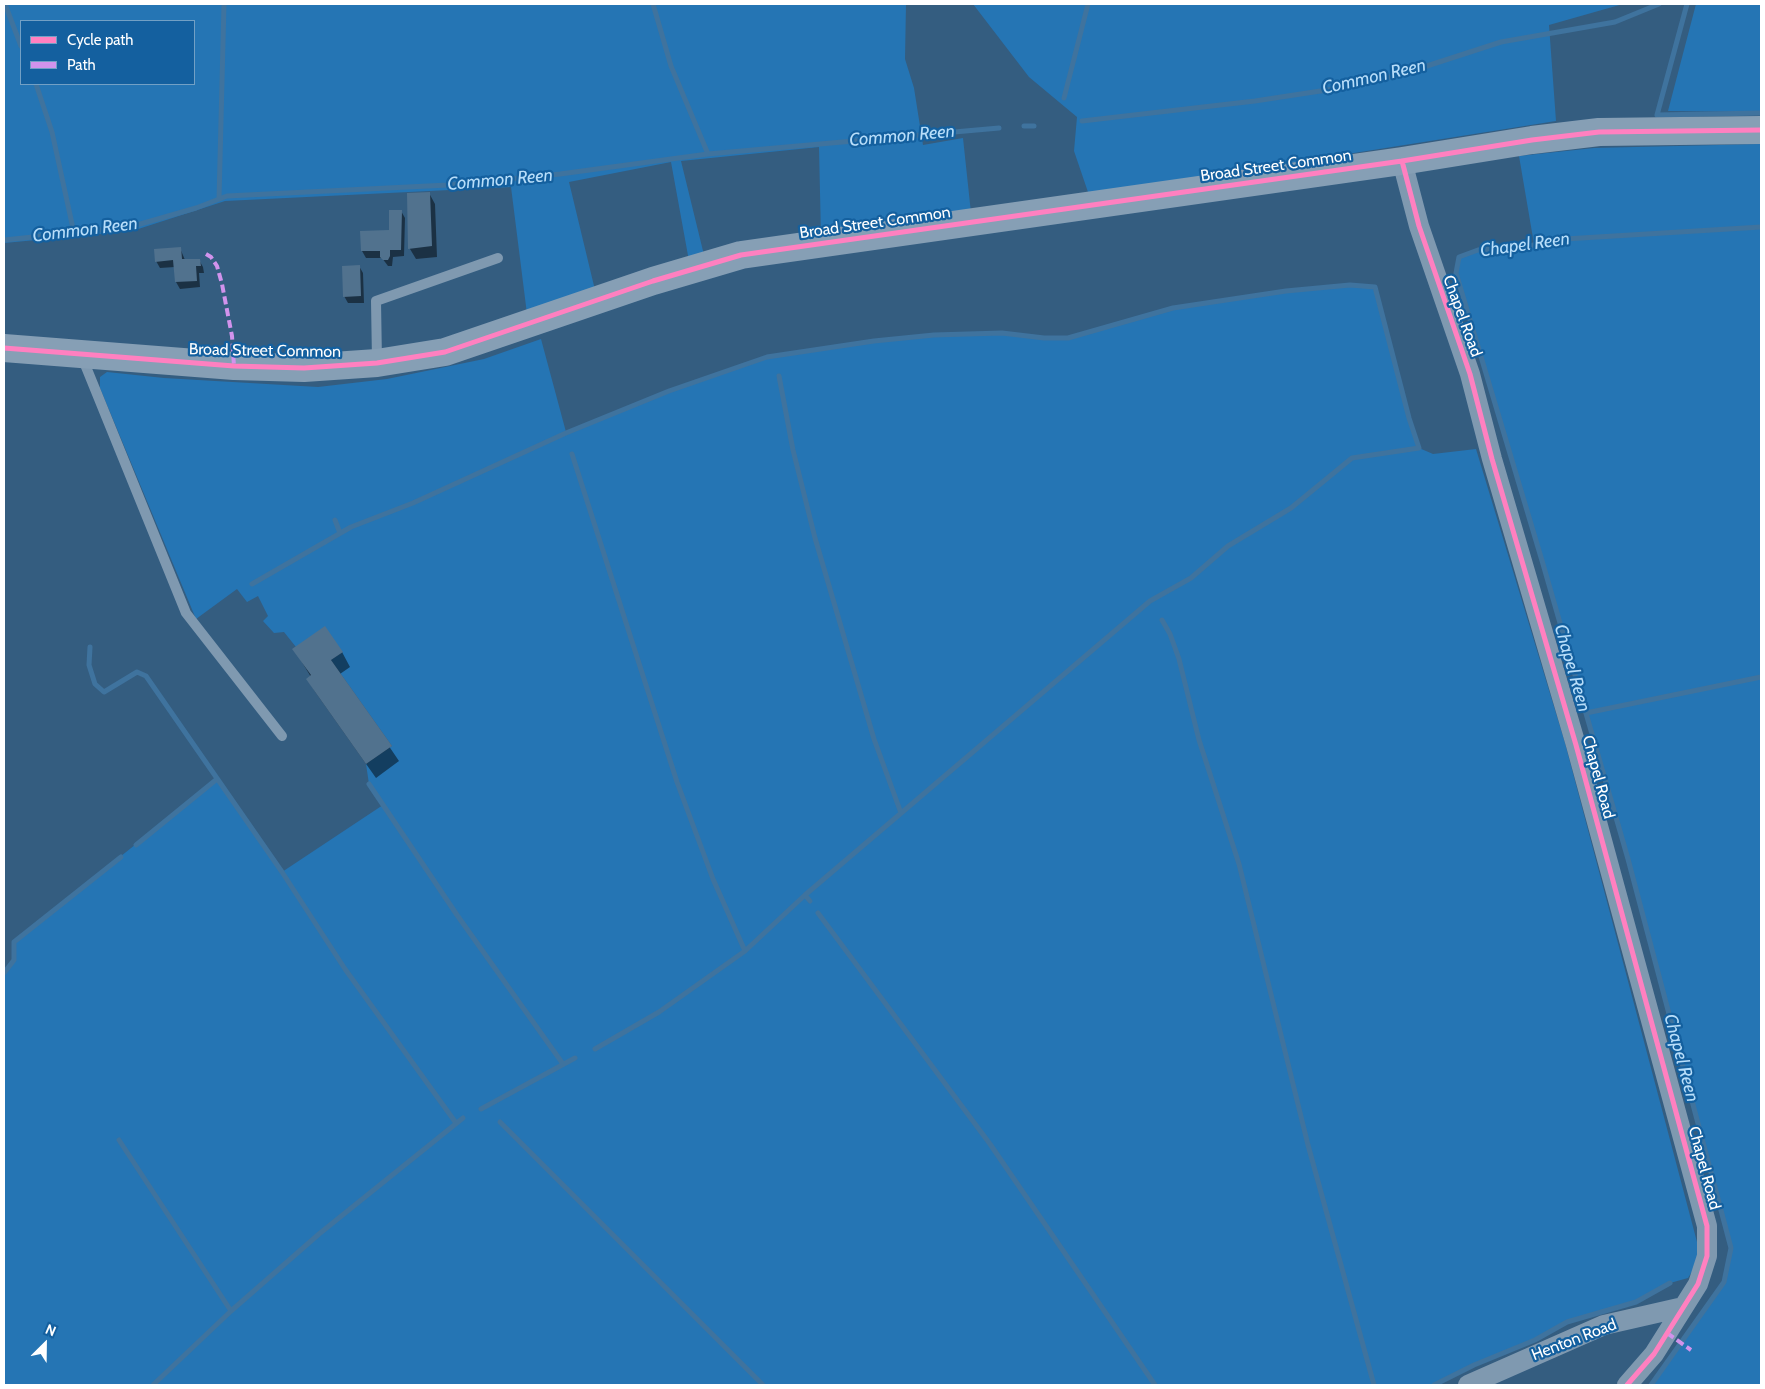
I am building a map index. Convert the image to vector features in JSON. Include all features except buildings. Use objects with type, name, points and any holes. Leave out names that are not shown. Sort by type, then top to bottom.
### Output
[{"type":"street","name":"Broad Street Common","points":[[4,348],[234,366],[304,368],[377,363],[445,352],[653,281],[741,255],[1402,161],[1532,140],[1599,132],[1761,130]]},
{"type":"street","name":"Chapel Road","points":[[1402,161],[1419,226],[1470,374],[1492,459],[1576,745],[1707,1226],[1707,1256],[1698,1284],[1654,1354],[1627,1385]]},
{"type":"street","name":"Henton Road","points":[[1468,1385],[1604,1325],[1684,1307]]},
{"type":"lane","points":[[377,363],[376,301],[498,258]]},
{"type":"lane","points":[[81,354],[186,612],[282,736]]},
{"type":"shaded area","points":[[4,4],[906,4],[905,59],[914,88],[923,145],[963,138],[971,213],[821,237],[819,147],[681,161],[704,255],[689,261],[671,162],[569,182],[595,290],[527,314],[511,187],[225,201],[132,231],[4,243]]},
{"type":"shaded area","points":[[973,4],[1623,4],[1549,25],[1556,121],[1089,195],[1074,151],[1077,117],[1029,77]]},
{"type":"shaded area","points":[[1696,4],[1761,4],[1761,112],[1668,111]]},
{"type":"shaded area","points":[[1761,144],[1761,1385],[1651,1385],[1724,1282],[1731,1248],[1628,859],[1543,564],[1456,273],[1459,257],[1478,250],[1534,244],[1519,156],[1594,148]]},
{"type":"shaded area","points":[[1350,285],[1375,287],[1409,418],[1419,448],[1433,454],[1476,449],[1565,743],[1697,1242],[1698,1262],[1688,1278],[1670,1283],[1636,1302],[1567,1322],[1535,1340],[1474,1365],[1434,1385],[4,1385],[4,973],[14,960],[14,942],[217,779],[282,872],[383,805],[369,784],[366,764],[392,746],[331,660],[343,652],[296,647],[284,632],[274,633],[263,621],[268,616],[258,596],[247,602],[237,589],[196,619],[100,388],[100,377],[107,372],[164,378],[318,387],[387,379],[484,359],[541,339],[566,432],[715,374],[767,357],[791,352],[934,335],[1002,333],[1044,338],[1068,338],[1173,308],[1286,291]]},
{"type":"waterway","points":[[5,4],[20,43]]},
{"type":"waterway","points":[[219,199],[224,4]]},
{"type":"waterway","points":[[653,4],[671,66],[708,154]]},
{"type":"waterway","points":[[1064,98],[1088,4]]},
{"type":"waterway","name":"Common Reen","points":[[1082,121],[1255,101],[1340,88],[1399,75],[1501,42],[1615,22],[1659,4]]},
{"type":"waterway","points":[[1687,4],[1657,115],[1761,113]]},
{"type":"waterway","points":[[36,85],[52,132],[74,233]]},
{"type":"waterway","points":[[1024,126],[1034,126]]},
{"type":"waterway","name":"Common Reen","points":[[4,240],[130,227],[196,208],[227,196],[448,185],[560,174],[708,154],[999,128]]},
{"type":"waterway","name":"Chapel Reen","points":[[1651,1385],[1724,1282],[1731,1248],[1628,859],[1543,564],[1456,273],[1459,257],[1478,250],[1523,247],[1565,239],[1761,227]]},
{"type":"waterway","points":[[252,584],[351,527],[413,503],[566,433],[669,391],[767,357],[874,341],[934,335],[1002,333],[1044,338],[1068,338],[1173,308],[1286,291],[1350,285],[1375,287],[1409,418],[1419,448],[1352,458],[1291,508],[1228,546],[1191,578],[1150,601],[805,895],[745,951],[659,1012],[595,1049]]},
{"type":"waterway","points":[[779,376],[793,450],[815,538],[874,739],[901,813]]},
{"type":"waterway","points":[[572,454],[677,782],[713,879],[745,951]]},
{"type":"waterway","points":[[335,520],[340,533]]},
{"type":"waterway","points":[[1162,620],[1170,634],[1179,659],[1199,740],[1239,864],[1308,1145],[1374,1385]]},
{"type":"waterway","points":[[90,647],[89,665],[95,684],[104,692],[137,672],[146,676],[282,872],[345,969],[456,1123]]},
{"type":"waterway","points":[[1586,713],[1761,677]]},
{"type":"waterway","points":[[136,845],[217,779]]},
{"type":"waterway","points":[[369,784],[457,915],[563,1064]]},
{"type":"waterway","points":[[4,973],[14,960],[14,942],[121,857]]},
{"type":"waterway","points":[[805,895],[810,901]]},
{"type":"waterway","points":[[818,913],[990,1144],[1155,1385]]},
{"type":"waterway","points":[[481,1109],[575,1058]]},
{"type":"waterway","points":[[153,1385],[231,1311],[319,1234],[463,1118]]},
{"type":"waterway","points":[[500,1122],[763,1385]]},
{"type":"waterway","points":[[119,1140],[231,1311]]},
{"type":"waterway","points":[[1434,1385],[1474,1365],[1535,1340],[1567,1322],[1636,1302],[1670,1283]]},
{"type":"marked path","points":[[206,254],[211,257],[217,266],[222,284],[232,336],[234,366]]},
{"type":"marked path","points":[[1667,1333],[1691,1350]]},
{"type":"cycle path","points":[[4,348],[234,366],[304,368],[377,363],[445,352],[653,281],[741,255],[1402,161],[1532,140],[1599,132],[1761,130]]},
{"type":"cycle path","points":[[1402,161],[1419,226],[1470,374],[1492,459],[1576,745],[1707,1226],[1707,1256],[1698,1284],[1654,1354],[1627,1385]]}]
